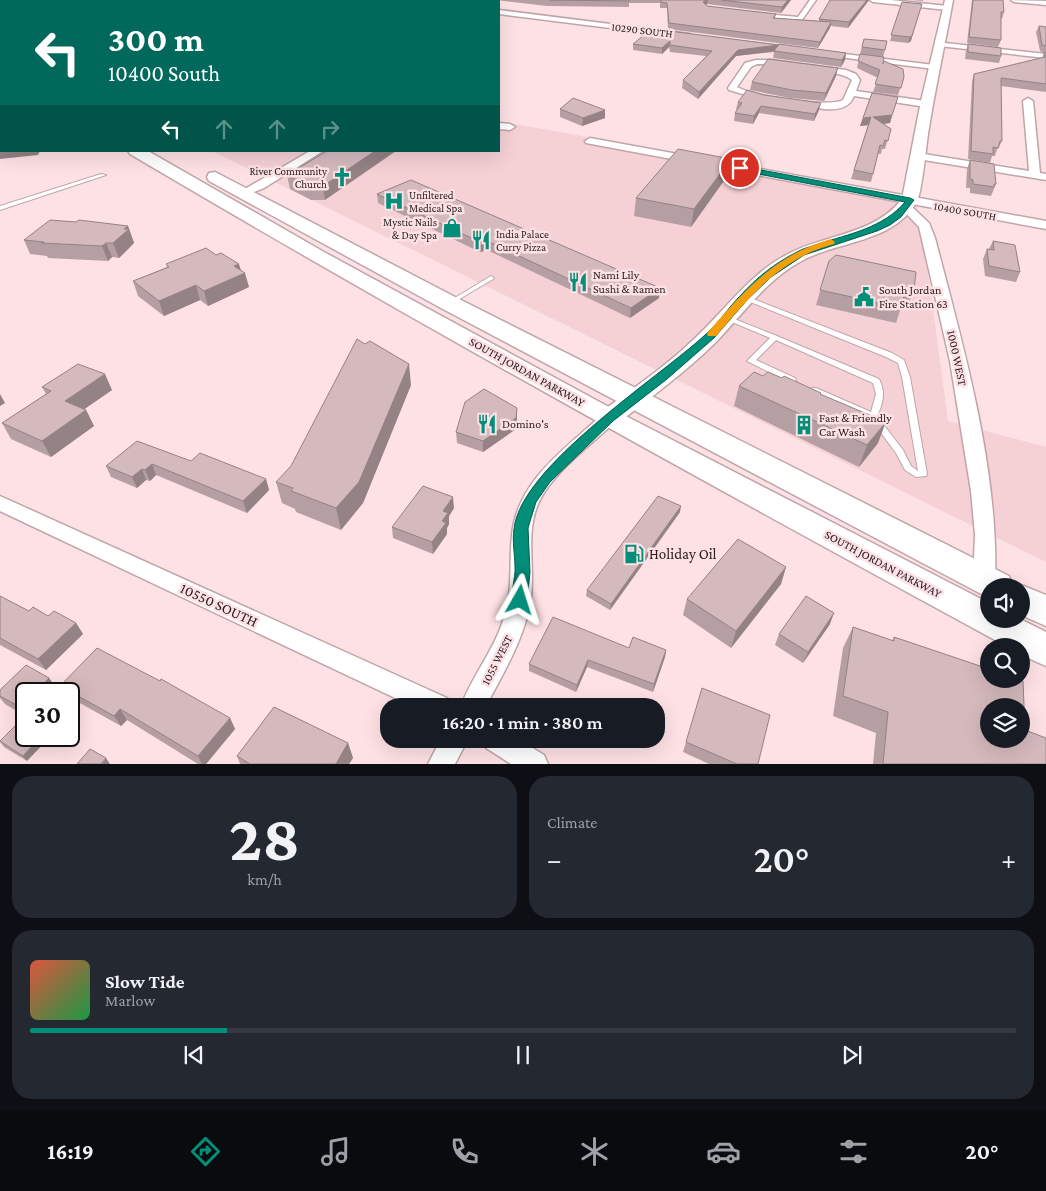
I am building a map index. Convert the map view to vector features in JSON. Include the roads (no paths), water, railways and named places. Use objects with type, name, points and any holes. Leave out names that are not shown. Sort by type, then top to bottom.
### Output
[{"type":"main road","name":"SOUTH JORDAN PARKWAY","points":[[142,152],[317,256],[609,418],[1046,650]]},
{"type":"main road","name":"SOUTH JORDAN PARKWAY","points":[[169,152],[449,304],[980,578]]},
{"type":"main road","points":[[317,256],[341,245]]},
{"type":"main road","points":[[1030,603],[1046,611]]},
{"type":"street","points":[[742,14],[800,19],[813,0]]},
{"type":"street","points":[[873,0],[948,4],[908,204]]},
{"type":"street","points":[[1014,0],[1046,3]]},
{"type":"street","name":"10290 SOUTH","points":[[500,12],[700,37]]},
{"type":"street","points":[[939,44],[1046,56]]},
{"type":"street","points":[[817,52],[934,67]]},
{"type":"street","points":[[771,62],[851,75],[856,80],[851,92],[845,104],[830,107],[737,92],[732,88],[748,65],[771,62]]},
{"type":"street","points":[[851,92],[927,102]]},
{"type":"street","points":[[918,156],[1040,176],[1028,101]]},
{"type":"street","points":[[500,126],[510,127]]},
{"type":"street","name":"10400 SOUTH","points":[[590,141],[908,204],[1046,226]]},
{"type":"street","points":[[244,193],[260,186],[316,152]]},
{"type":"street","name":"1055 WEST","points":[[477,698],[512,630],[520,600],[523,572],[521,528],[530,501],[545,479],[609,418],[688,355],[727,318],[743,298],[768,274],[801,253],[874,229],[898,215],[908,204]]},
{"type":"street","name":"1000 WEST","points":[[908,204],[925,226],[929,238],[956,352],[983,496],[990,578]]},
{"type":"street","name":"10550 SOUTH","points":[[0,503],[421,698]]},
{"type":"street","points":[[441,764],[450,748]]},
{"type":"street","points":[[510,748],[535,764]]},
{"type":"lane","points":[[0,208],[103,175]]},
{"type":"lane","points":[[449,304],[491,278]]},
{"type":"lane","points":[[743,298],[767,305],[889,355],[901,362],[906,377],[923,474],[916,474],[908,468],[900,452],[872,416],[809,388]]},
{"type":"lane","points":[[727,318],[876,381],[880,401],[872,416]]},
{"type":"lane","points":[[774,337],[751,361],[800,384]]},
{"type":"place","name":"River Community Church","points":[[342,177]]},
{"type":"place","name":"Unfiltered Medical Spa","points":[[394,201]]},
{"type":"place","name":"Mystic Nails & Day Spa","points":[[452,228]]},
{"type":"place","name":"India Palace Curry Pizza","points":[[481,240]]},
{"type":"place","name":"Nami Lily Sushi & Ramen","points":[[578,282]]},
{"type":"place","name":"South Jordan Fire Station 63","points":[[864,297]]},
{"type":"place","name":"Domino's","points":[[487,424]]},
{"type":"place","name":"Fast & Friendly Car Wash","points":[[804,425]]},
{"type":"place","name":"Holiday Oil","points":[[634,554]]}]
